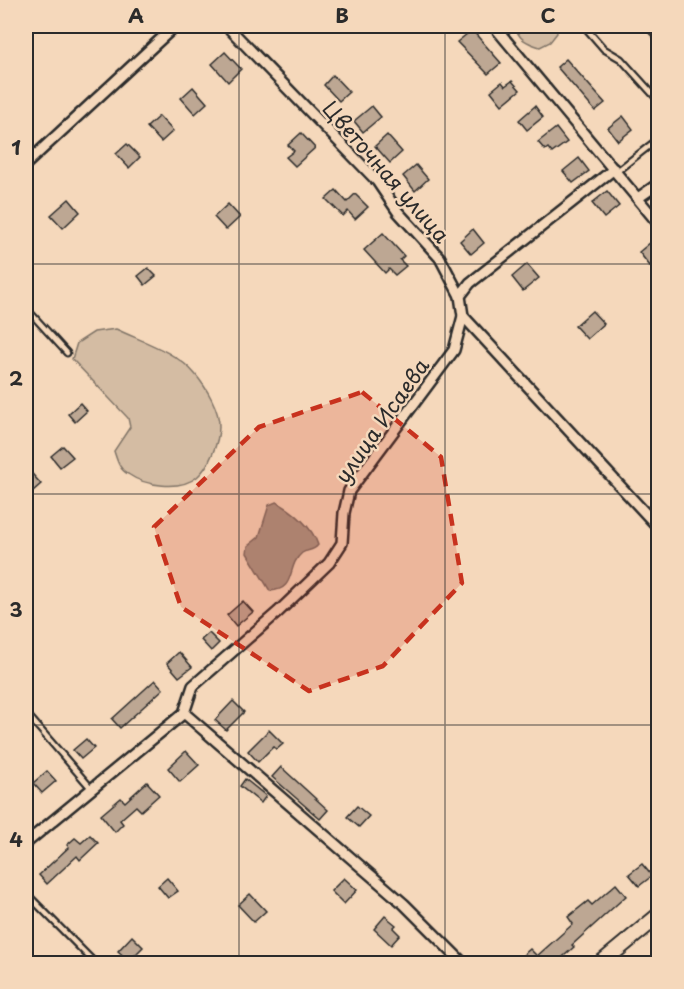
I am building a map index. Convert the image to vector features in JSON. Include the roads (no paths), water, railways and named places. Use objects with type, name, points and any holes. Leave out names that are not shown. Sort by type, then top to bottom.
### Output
[{"type":"main road","points":[[600,963],[658,916]]},
{"type":"street","points":[[26,164],[175,26]]},
{"type":"street","name":"Цветочная улица","points":[[227,26],[377,181],[398,212],[440,258],[460,296]]},
{"type":"street","points":[[494,26],[658,223]]},
{"type":"street","points":[[460,296],[470,283],[615,171]]},
{"type":"street","points":[[638,198],[658,184]]},
{"type":"street","name":"улица Исаева","points":[[184,713],[193,686],[278,612],[329,563],[342,543],[344,513],[349,491],[454,350],[463,316],[460,296]]},
{"type":"street","points":[[463,316],[658,527]]},
{"type":"street","points":[[26,843],[184,713],[404,904],[464,963]]},
{"type":"lane","points":[[584,26],[604,49],[621,59],[658,100]]},
{"type":"lane","points":[[615,171],[658,139]]},
{"type":"lane","points":[[26,145],[36,154]]},
{"type":"lane","points":[[26,308],[67,353]]},
{"type":"lane","points":[[26,713],[92,788]]},
{"type":"lane","points":[[26,893],[96,963]]}]
